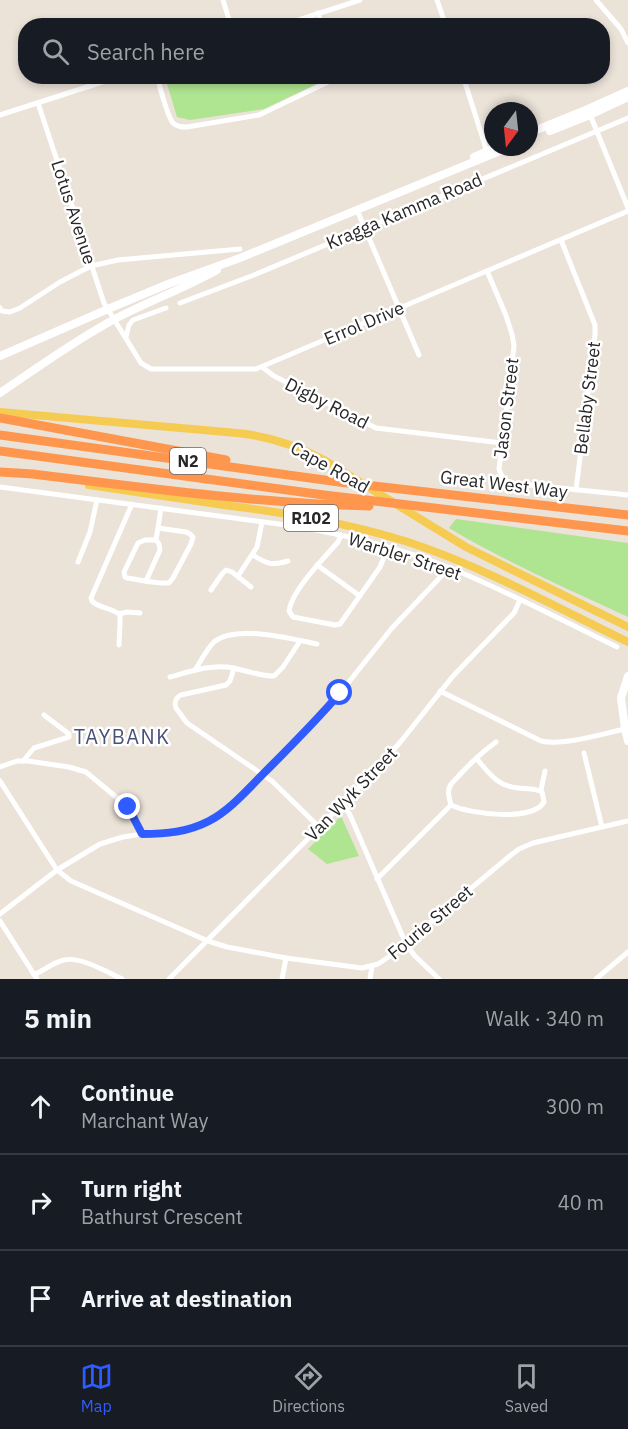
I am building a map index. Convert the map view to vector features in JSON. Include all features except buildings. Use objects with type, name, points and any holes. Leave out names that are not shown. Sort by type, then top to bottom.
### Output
[{"type":"highway","points":[[0,418],[376,486]]},
{"type":"highway","name":"N2","points":[[0,435],[376,486]]},
{"type":"highway","name":"N2","points":[[0,451],[426,507]]},
{"type":"highway","points":[[0,472],[270,501],[426,507]]},
{"type":"highway","name":"Great West Way","points":[[376,486],[628,515]]},
{"type":"highway","name":"Great West Way","points":[[426,507],[628,531]]},
{"type":"main road","points":[[538,135],[628,91]]},
{"type":"main road","points":[[538,130],[628,97]]},
{"type":"main road","name":"Kragga Kamma Road","points":[[0,356],[168,284],[240,258],[484,156]]},
{"type":"main road","name":"Kragga Kamma Road","points":[[0,393],[115,319],[196,282],[240,258]]},
{"type":"main road","name":"Cape Road","points":[[0,412],[251,434],[285,443],[324,460],[486,558],[628,627]]},
{"type":"main road","name":"R102","points":[[0,472],[295,515],[377,533],[471,566],[628,642]]},
{"type":"main road","points":[[628,676],[621,698],[628,741]]},
{"type":"street","points":[[223,0],[229,18]]},
{"type":"street","points":[[303,18],[360,0]]},
{"type":"street","points":[[437,0],[443,18]]},
{"type":"street","points":[[596,0],[621,29],[628,43]]},
{"type":"street","points":[[318,13],[320,18]]},
{"type":"street","points":[[0,115],[96,84]]},
{"type":"street","points":[[159,84],[170,118],[175,124],[187,127],[259,115],[324,84]]},
{"type":"street","points":[[466,84],[484,142]]},
{"type":"street","name":"Lotus Avenue","points":[[38,103],[104,303],[115,319]]},
{"type":"street","points":[[589,112],[628,209]]},
{"type":"street","name":"Kragga Kamma Road","points":[[180,303],[254,275],[628,118]]},
{"type":"street","name":"Errol Drive","points":[[115,319],[141,363],[151,369],[251,370],[561,240],[628,209]]},
{"type":"street","points":[[357,210],[419,355]]},
{"type":"street","name":"Bellaby Street","points":[[561,240],[595,325],[576,490]]},
{"type":"street","points":[[1,310],[10,312],[20,308],[60,282],[91,266],[118,260],[240,249]]},
{"type":"street","name":"Jason Street","points":[[487,271],[505,313],[514,346],[499,469],[502,477]]},
{"type":"street","points":[[126,337],[133,320],[166,308]]},
{"type":"street","name":"Digby Road","points":[[262,367],[274,376],[376,428],[502,443]]},
{"type":"street","name":"Great West Way","points":[[502,477],[511,483],[628,495]]},
{"type":"street","name":"Warbler Street","points":[[0,487],[262,522],[341,535],[449,568],[617,647]]},
{"type":"street","points":[[78,562],[90,532],[97,500]]},
{"type":"street","points":[[132,504],[91,598],[94,604],[119,614],[141,613]]},
{"type":"street","points":[[146,581],[160,550],[156,540],[162,508]]},
{"type":"street","points":[[238,576],[253,555],[259,540],[262,522]]},
{"type":"street","points":[[156,540],[145,540],[138,543],[124,575],[128,578],[146,581],[167,583],[171,581],[193,540],[192,535],[158,528]]},
{"type":"street","points":[[341,535],[290,604],[291,615],[338,625],[382,564],[388,548]]},
{"type":"street","points":[[253,555],[268,564],[288,561]]},
{"type":"street","points":[[317,565],[360,596]]},
{"type":"street","points":[[0,914],[57,870],[100,844],[142,834],[186,831],[209,821],[231,806],[340,693],[392,627],[449,568]]},
{"type":"street","points":[[211,590],[224,571],[229,570],[251,587]]},
{"type":"street","name":"Van Wyk Street","points":[[169,979],[393,751],[440,691],[514,613],[520,600]]},
{"type":"street","points":[[119,614],[119,645]]},
{"type":"street","points":[[195,670],[215,641],[236,633],[263,634],[317,644]]},
{"type":"street","points":[[170,677],[217,667],[274,676],[283,667],[300,641]]},
{"type":"street","points":[[234,668],[226,686],[178,696],[176,708],[187,723],[272,780],[319,827]]},
{"type":"street","points":[[440,691],[548,743],[625,729]]},
{"type":"street","points":[[23,760],[34,748],[69,737],[69,734],[44,715]]},
{"type":"street","points":[[451,805],[448,791],[450,786],[476,758],[496,742]]},
{"type":"street","points":[[584,753],[602,827]]},
{"type":"street","points":[[476,758],[502,785],[541,790]]},
{"type":"street","points":[[0,767],[23,760],[81,770],[91,775],[128,807],[142,834]]},
{"type":"street","points":[[451,805],[470,811],[515,814],[537,810],[542,806],[544,799],[541,790],[545,771]]},
{"type":"street","points":[[0,781],[57,870]]},
{"type":"street","points":[[343,803],[406,944],[414,955],[440,979]]},
{"type":"street","points":[[377,879],[451,805]]},
{"type":"street","name":"Fourie Street","points":[[57,870],[71,881],[208,941],[227,947],[286,958],[362,968],[372,967],[382,962],[406,944],[519,849],[539,841],[628,821]]},
{"type":"street","points":[[0,921],[36,977],[62,960],[71,959],[122,979]]},
{"type":"street","points":[[596,979],[628,952]]},
{"type":"street","points":[[282,979],[286,958]]},
{"type":"street","points":[[370,979],[372,967]]},
{"type":"green space","points":[[167,84],[316,84],[264,109],[190,120],[177,117]]},
{"type":"green space","points":[[456,519],[628,543],[628,617],[515,564],[449,528]]},
{"type":"green space","points":[[341,816],[359,856],[327,864],[308,849]]},
{"type":"district","name":"TAYBANK","points":[[122,736]]},
{"type":"route","points":[[128,807],[142,834],[186,831],[209,821],[231,806],[340,693]]}]
